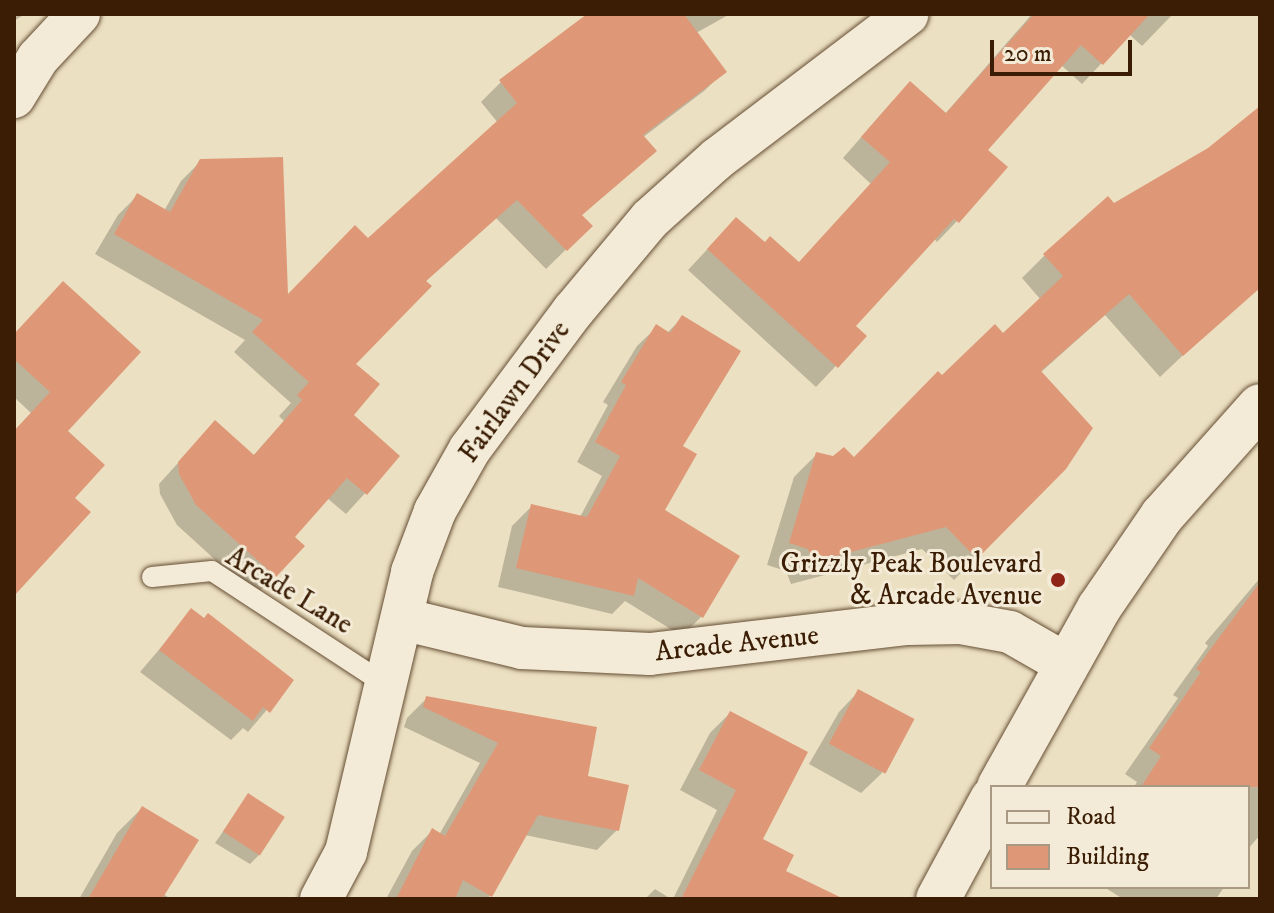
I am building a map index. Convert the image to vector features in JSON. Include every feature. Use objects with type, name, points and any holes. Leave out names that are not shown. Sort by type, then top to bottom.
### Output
[{"type":"street","points":[[14,97],[38,58],[79,14]]},
{"type":"street","name":"Fairlawn Drive","points":[[321,899],[346,852],[388,686],[412,572],[435,511],[470,449],[573,311],[650,219],[718,158],[908,14]]},
{"type":"street","points":[[1000,785],[1066,664],[1162,516],[1260,406]]},
{"type":"street","name":"Arcade Avenue","points":[[402,619],[522,648],[650,654],[907,624],[961,623],[1010,632],[1066,664]]},
{"type":"street","points":[[938,899],[990,803]]},
{"type":"lane","name":"Arcade Lane","points":[[152,577],[212,571],[388,686]]},
{"type":"building","points":[[587,14],[684,14],[727,72],[643,135],[657,151],[582,215],[593,226],[567,251],[517,200],[426,281],[432,286],[356,364],[380,384],[354,415],[400,456],[367,495],[347,478],[295,537],[305,546],[276,577],[196,505],[179,474],[178,462],[215,420],[254,455],[302,400],[297,395],[309,382],[252,332],[263,320],[114,234],[137,193],[170,212],[200,159],[283,157],[288,294],[355,225],[368,238],[517,103],[499,80]]},
{"type":"building","points":[[1034,14],[1150,14],[1103,65],[1081,45],[988,150],[1008,167],[959,223],[954,219],[856,326],[867,336],[838,368],[707,249],[736,217],[765,242],[770,236],[799,262],[890,162],[861,137],[910,81],[946,113]]},
{"type":"building","points":[[1260,106],[1260,288],[1183,356],[1129,294],[1041,371],[1093,428],[1066,469],[977,559],[946,527],[813,562],[808,549],[789,543],[816,452],[833,456],[844,447],[854,457],[938,371],[942,375],[995,324],[1003,333],[1063,276],[1043,254],[1108,196],[1114,203],[1208,148]]},
{"type":"building","points":[[63,281],[141,352],[68,431],[105,465],[75,498],[91,512],[14,596],[14,431],[50,392],[14,359],[14,334]]},
{"type":"building","points":[[682,315],[741,351],[683,446],[697,454],[665,510],[740,556],[703,618],[638,578],[634,596],[516,568],[531,504],[587,517],[620,456],[595,442],[626,385],[621,382],[656,324],[670,333]]},
{"type":"building","points":[[1260,582],[1260,787],[1142,785],[1161,756],[1149,748],[1201,672],[1196,669]]},
{"type":"building","points":[[191,608],[204,618],[208,613],[294,680],[270,713],[263,707],[253,721],[159,650]]},
{"type":"building","points":[[858,689],[915,719],[885,774],[829,744]]},
{"type":"building","points":[[426,696],[597,727],[588,776],[629,785],[619,831],[538,815],[492,897],[463,880],[455,899],[396,899],[432,828],[445,836],[498,743],[423,707]]},
{"type":"building","points":[[730,711],[808,752],[763,839],[794,855],[786,871],[844,899],[681,899],[736,790],[699,770]]},
{"type":"building","points":[[248,793],[285,817],[260,856],[223,832]]},
{"type":"building","points":[[142,806],[199,840],[162,899],[88,899]]},
{"type":"place","name":"Grizzly Peak Boulevard & Arcade Avenue","points":[[1058,580]]}]
